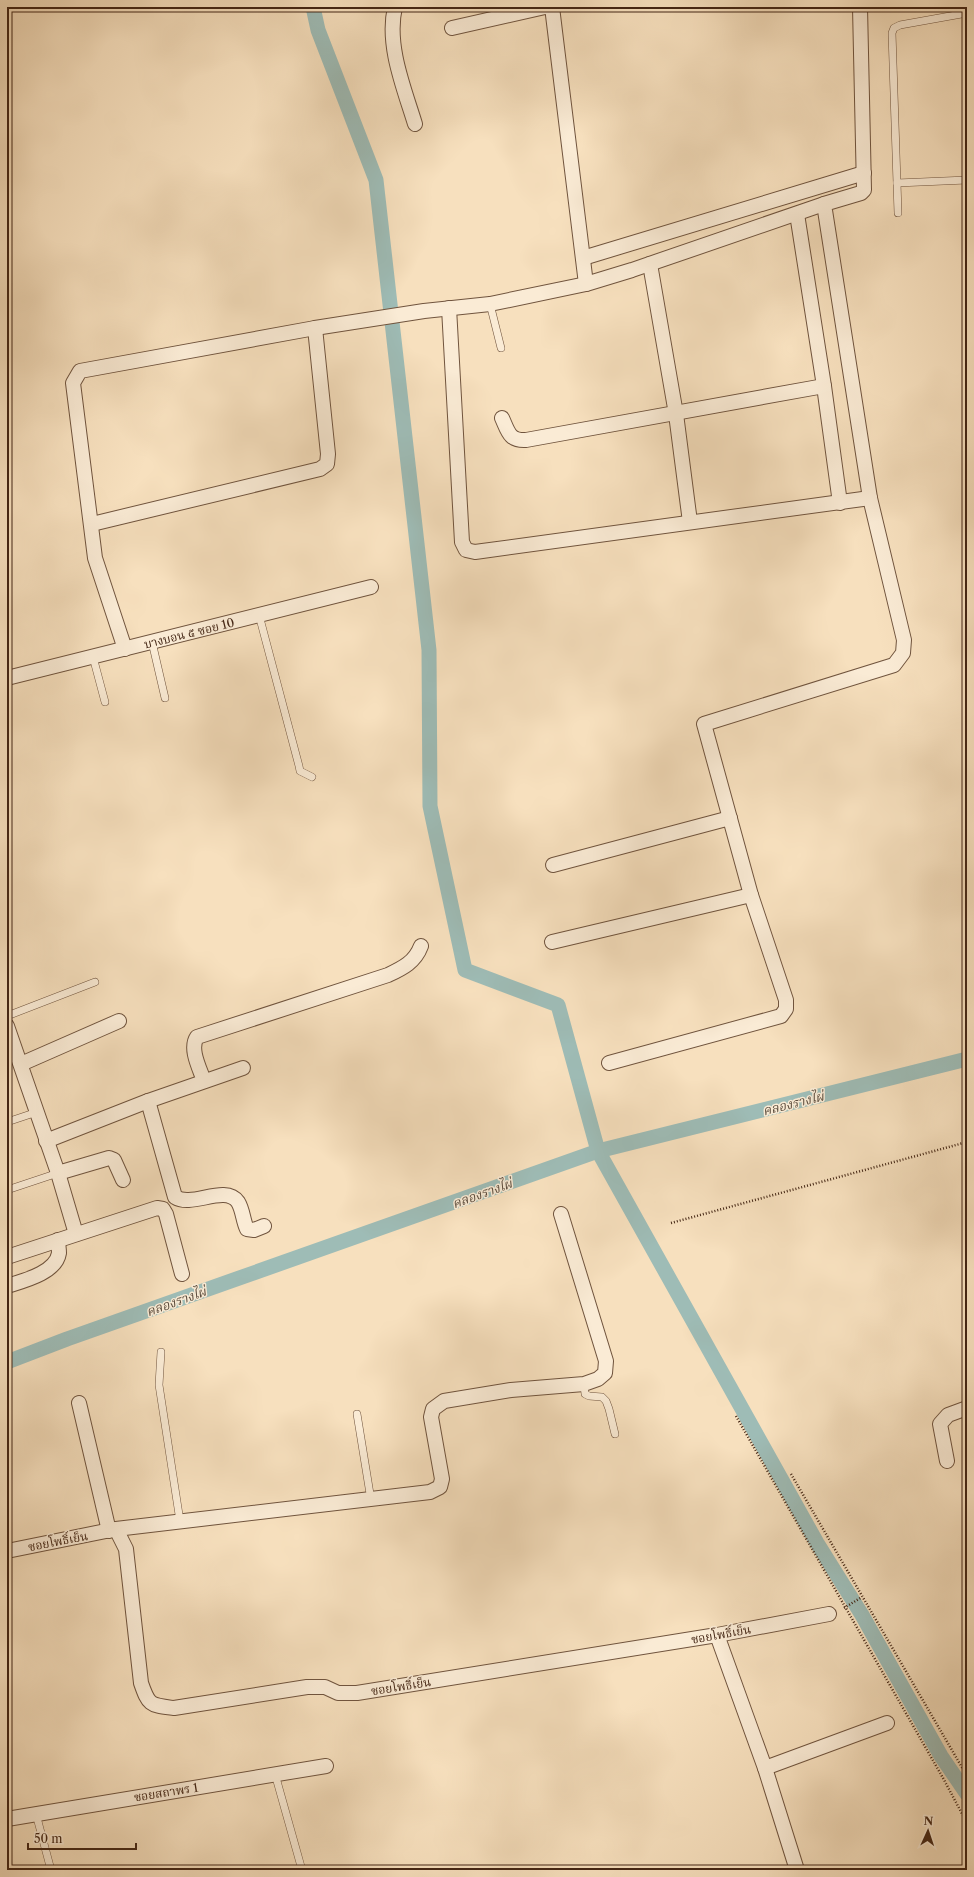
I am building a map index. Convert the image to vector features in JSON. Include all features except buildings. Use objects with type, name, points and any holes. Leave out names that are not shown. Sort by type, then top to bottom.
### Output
[{"type":"street","points":[[395,7],[393,34],[396,56],[415,124]]},
{"type":"street","points":[[452,28],[545,7]]},
{"type":"street","points":[[552,7],[586,284]]},
{"type":"street","points":[[125,649],[96,558],[72,383],[80,371],[315,328],[424,311],[490,304],[586,284],[863,192],[864,173],[860,7]]},
{"type":"street","points":[[583,258],[864,173]]},
{"type":"street","points":[[609,1063],[781,1016],[786,1009],[786,1000],[751,895],[704,724],[894,664],[903,654],[904,640],[870,498],[824,204]]},
{"type":"street","points":[[797,214],[824,386],[840,503]]},
{"type":"street","points":[[650,264],[676,414],[690,522]]},
{"type":"street","points":[[449,308],[462,542],[466,550],[475,552],[870,498]]},
{"type":"street","points":[[92,524],[320,469],[327,464],[328,454],[315,328]]},
{"type":"street","points":[[502,418],[511,436],[517,441],[676,414],[824,386]]},
{"type":"street","name":"บางบอน ๕ ซอย 10","points":[[7,678],[371,587]]},
{"type":"street","points":[[553,865],[730,818]]},
{"type":"street","points":[[552,942],[751,895]]},
{"type":"street","points":[[204,1081],[194,1049],[193,1042],[197,1037],[388,974],[412,962],[418,954],[421,946]]},
{"type":"street","points":[[21,1064],[119,1021]]},
{"type":"street","points":[[7,1026],[58,1173],[76,1234]]},
{"type":"street","points":[[46,1141],[148,1101],[243,1068]]},
{"type":"street","points":[[148,1101],[175,1197],[185,1201],[212,1196],[230,1196],[238,1202],[247,1229],[254,1230],[264,1226]]},
{"type":"street","points":[[58,1173],[109,1158],[114,1160],[123,1180]]},
{"type":"street","points":[[7,1257],[157,1208],[163,1209],[166,1214],[182,1274]]},
{"type":"street","points":[[79,1403],[113,1530],[430,1492],[440,1487],[442,1479],[431,1417],[433,1409],[444,1401],[511,1390],[584,1384],[598,1379],[605,1374],[606,1361],[561,1214]]},
{"type":"street","points":[[7,1286],[42,1274],[54,1263],[59,1254],[58,1240]]},
{"type":"street","points":[[946,1461],[940,1424],[948,1415],[967,1408]]},
{"type":"street","name":"ซอยโพธิ์เย็น","points":[[8,1547],[113,1530],[126,1549],[141,1683],[147,1699],[155,1706],[174,1708],[307,1687],[325,1687],[338,1693],[357,1693],[717,1635],[829,1614]]},
{"type":"street","points":[[717,1635],[765,1768],[797,1870]]},
{"type":"street","points":[[765,1768],[887,1723]]},
{"type":"street","name":"ซอยสถาพร 1","points":[[7,1819],[326,1766]]},
{"type":"lane","points":[[898,213],[892,33],[894,28],[900,25],[967,13]]},
{"type":"lane","points":[[897,182],[967,180]]},
{"type":"lane","points":[[490,304],[500,348]]},
{"type":"lane","points":[[260,615],[300,771],[312,777]]},
{"type":"lane","points":[[152,642],[165,698]]},
{"type":"lane","points":[[93,657],[105,702]]},
{"type":"lane","points":[[7,1016],[95,982]]},
{"type":"lane","points":[[7,1122],[37,1112]]},
{"type":"lane","points":[[7,1190],[58,1173]]},
{"type":"lane","points":[[161,1352],[159,1385],[180,1521]]},
{"type":"lane","points":[[584,1384],[585,1394],[589,1396],[602,1397],[606,1401],[615,1434]]},
{"type":"lane","points":[[357,1414],[371,1500]]},
{"type":"lane","points":[[275,1774],[302,1870]]},
{"type":"lane","points":[[36,1814],[51,1870]]},
{"type":"path","points":[[671,1223],[967,1142]]},
{"type":"path","points":[[736,1416],[844,1608],[943,1778],[967,1823]]},
{"type":"path","points":[[790,1474],[967,1776]]},
{"type":"path","points":[[844,1608],[862,1597]]},
{"type":"waterway","points":[[313,7],[318,30],[376,180],[429,650],[430,806],[465,970],[558,1005],[598,1151],[817,1543],[862,1615],[941,1756],[967,1794]]},
{"type":"waterway","name":"คลองรางไผ่","points":[[7,1362],[67,1339],[598,1151],[967,1059]]}]
